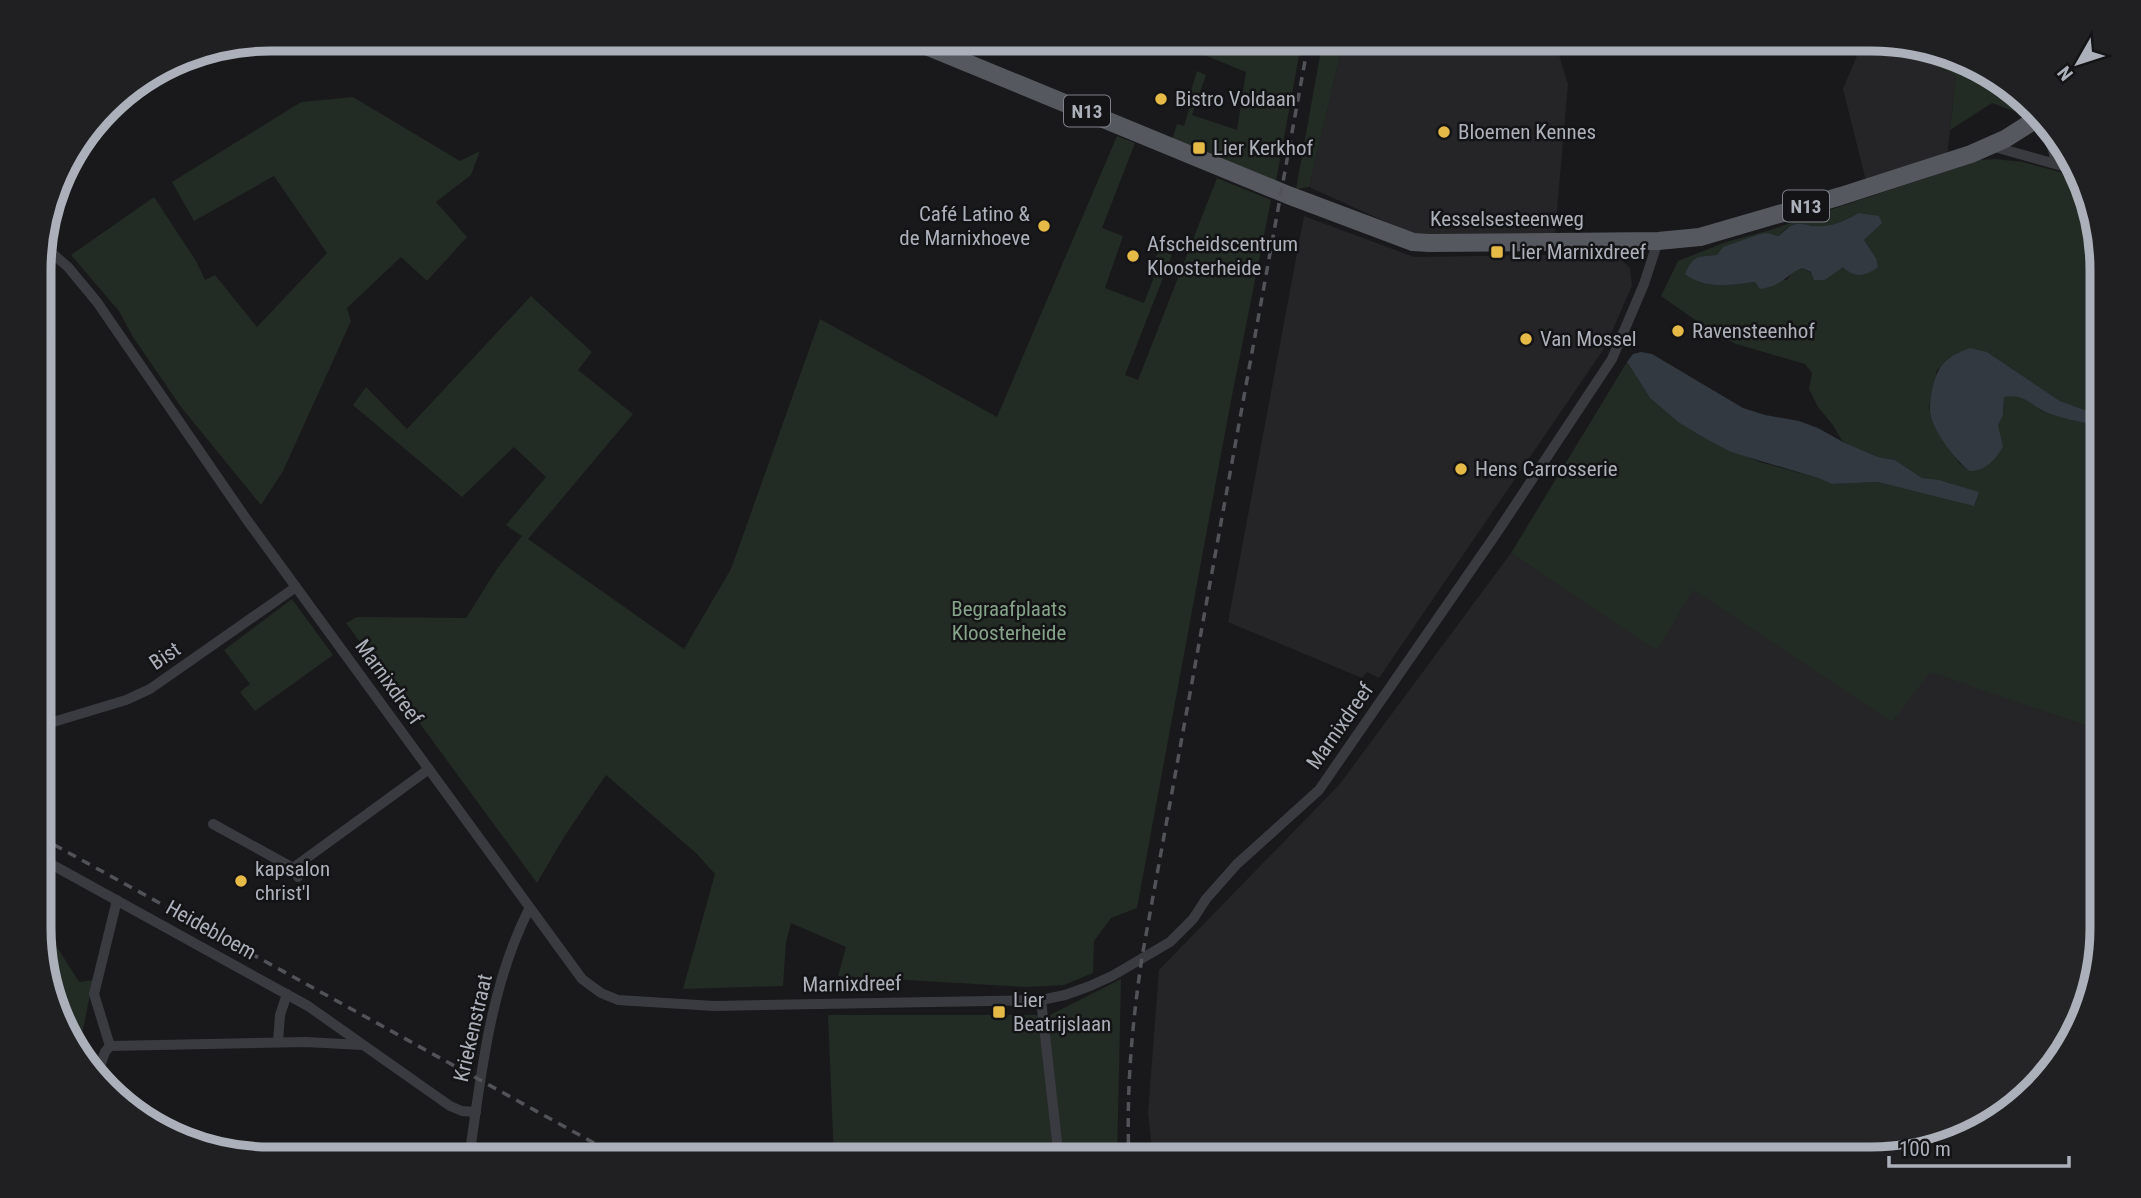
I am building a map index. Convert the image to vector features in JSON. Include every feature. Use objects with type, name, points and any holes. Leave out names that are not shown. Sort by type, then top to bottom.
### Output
[{"type":"main road","name":"Kesselsesteenweg","points":[[940,51],[1288,195],[1413,242],[1658,242],[1700,237],[1903,177],[1991,146],[2032,122]]},
{"type":"street","points":[[1991,146],[2064,166]]},
{"type":"street","points":[[2053,149],[2056,164]]},
{"type":"street","name":"Marnixdreef","points":[[52,254],[73,273],[97,302],[296,587],[582,979],[601,993],[618,1000],[714,1006],[1041,1000],[1090,986],[1170,942],[1193,919],[1206,898],[1237,864],[1319,790],[1496,534],[1612,359],[1644,284],[1658,242]]},
{"type":"street","name":"Bist","points":[[51,723],[127,700],[150,689],[296,587]]},
{"type":"street","points":[[213,824],[296,873],[429,769]]},
{"type":"street","name":"Heidebloem","points":[[51,864],[287,994],[450,1106],[462,1111],[476,1112]]},
{"type":"street","points":[[110,1046],[94,994],[117,900]]},
{"type":"street","name":"Kriekenstraat","points":[[471,1147],[479,1079],[490,1024],[516,939],[529,909]]},
{"type":"street","points":[[278,1042],[280,1015],[287,994]]},
{"type":"street","points":[[1041,1000],[1058,1147]]},
{"type":"street","points":[[100,1066],[110,1046],[278,1042],[362,1045]]},
{"type":"shaded area","name":"Bloemen Kennes","points":[[1341,51],[1558,51],[1568,84],[1555,233],[1415,235],[1309,187]]},
{"type":"shaded area","points":[[1859,51],[1921,57],[1956,76],[1947,156],[1866,181],[1843,89]]},
{"type":"shaded area","points":[[1858,213],[1879,216],[1882,223],[1864,240],[1876,258],[1878,267],[1869,273],[1855,274],[1843,267],[1825,280],[1814,280],[1811,272],[1802,268],[1779,283],[1760,289],[1755,282],[1710,284],[1685,274],[1694,260],[1717,255],[1723,247],[1760,234],[1778,236],[1794,224],[1832,225]]},
{"type":"shaded area","points":[[1304,216],[1414,257],[1615,254],[1630,268],[1632,286],[1605,347],[1379,678],[1367,672],[1362,678],[1228,622]]},
{"type":"shaded area","points":[[1970,348],[1987,352],[2060,401],[2090,412],[2090,424],[2051,414],[2018,397],[2004,397],[2003,415],[1998,425],[2003,447],[1989,464],[1969,471],[1942,439],[1930,414],[1935,378],[1942,365]]},
{"type":"shaded area","points":[[1633,354],[1652,354],[1743,408],[1799,421],[1878,457],[1895,460],[1922,478],[1939,480],[1979,492],[1974,506],[1878,482],[1832,484],[1731,452],[1678,422],[1650,398],[1627,362]]},
{"type":"shaded area","points":[[1511,553],[1657,650],[1693,589],[2090,727],[2090,942],[2079,998],[2061,1038],[2026,1083],[1993,1110],[1968,1125],[1914,1143],[1885,1147],[1152,1147],[1148,1113],[1159,970],[1339,785]]},
{"type":"green space","points":[[1194,51],[1300,51],[1276,181],[1172,140],[1177,124],[1184,126],[1190,106],[1187,104],[1197,71],[1206,75],[1192,115],[1237,130],[1246,72]]},
{"type":"green space","points":[[1321,51],[1341,51],[1309,187],[1296,189]]},
{"type":"green space","points":[[1919,56],[1955,67],[1981,80],[2022,111],[2019,113],[1992,103],[1950,130],[1956,76]]},
{"type":"green space","points":[[353,97],[460,161],[480,151],[471,175],[436,202],[467,237],[427,281],[401,257],[347,308],[351,321],[283,471],[261,505],[181,407],[133,337],[119,311],[71,255],[154,197],[196,261],[205,280],[215,275],[257,327],[327,253],[274,176],[194,221],[172,182],[301,102]]},
{"type":"green space","name":"Begraafplaats Kloosterheide","points":[[1117,136],[1135,143],[1102,228],[1123,236],[1105,288],[1144,303],[1154,277],[1148,275],[1159,250],[1172,255],[1125,375],[1138,380],[1217,178],[1271,200],[1137,908],[1111,918],[1094,941],[1093,973],[1064,985],[1026,987],[838,976],[846,947],[791,923],[786,942],[783,986],[683,989],[715,874],[696,853],[606,775],[537,883],[346,623],[357,617],[466,618],[522,536],[506,525],[546,477],[514,447],[462,497],[353,405],[366,387],[407,429],[531,296],[592,352],[578,370],[633,414],[528,539],[684,649],[731,569],[820,319],[997,417]]},
{"type":"green space","points":[[1980,160],[2023,162],[2068,174],[2079,200],[2090,256],[2090,412],[2060,401],[1987,352],[1959,352],[1948,359],[1937,370],[1929,407],[1938,431],[1959,463],[1969,471],[2003,415],[2004,397],[2013,395],[2031,400],[2042,411],[2090,424],[2090,727],[1930,672],[1892,722],[1693,590],[1657,651],[1511,553],[1627,362],[1650,398],[1678,422],[1699,435],[1760,462],[1832,484],[1878,482],[1974,505],[1951,483],[1922,478],[1895,460],[1878,457],[1843,442],[1818,407],[1809,389],[1812,373],[1805,364],[1736,344],[1711,331],[1661,296],[1678,261],[1726,242]],"holes":[[[1858,213],[1871,232],[1864,240],[1876,258],[1843,266],[1825,280],[1802,268],[1792,273],[1787,280],[1709,285],[1687,269],[1697,259],[1718,255],[1723,247],[1768,233],[1778,236],[1788,227],[1797,224],[1823,227],[1844,222]]]},
{"type":"green space","points":[[292,599],[333,655],[255,711],[240,692],[250,684],[224,650]]},
{"type":"green space","points":[[52,939],[79,982],[93,980],[81,1039],[67,1012],[58,985]]},
{"type":"green space","points":[[1121,979],[1117,1147],[834,1147],[828,1015],[1050,1015]]},
{"type":"railway","points":[[1129,1147],[1131,1058],[1142,957],[1307,51]]},
{"type":"railway","points":[[51,843],[601,1147]]},
{"type":"place","name":"Bistro Voldaan","points":[[1161,99]]},
{"type":"place","name":"Bloemen Kennes","points":[[1444,132]]},
{"type":"place","name":"Lier Kerkhof","points":[[1199,148]]},
{"type":"place","name":"Café Latino & de Marnixhoeve","points":[[1044,226]]},
{"type":"place","name":"Lier Marnixdreef","points":[[1497,252]]},
{"type":"place","name":"Afscheidscentrum Kloosterheide","points":[[1133,256]]},
{"type":"place","name":"Ravensteenhof","points":[[1678,331]]},
{"type":"place","name":"Van Mossel","points":[[1526,339]]},
{"type":"place","name":"Hens Carrosserie","points":[[1461,469]]},
{"type":"place","name":"kapsalon christ'l","points":[[241,881]]},
{"type":"place","name":"Lier Beatrijslaan","points":[[999,1012]]}]
